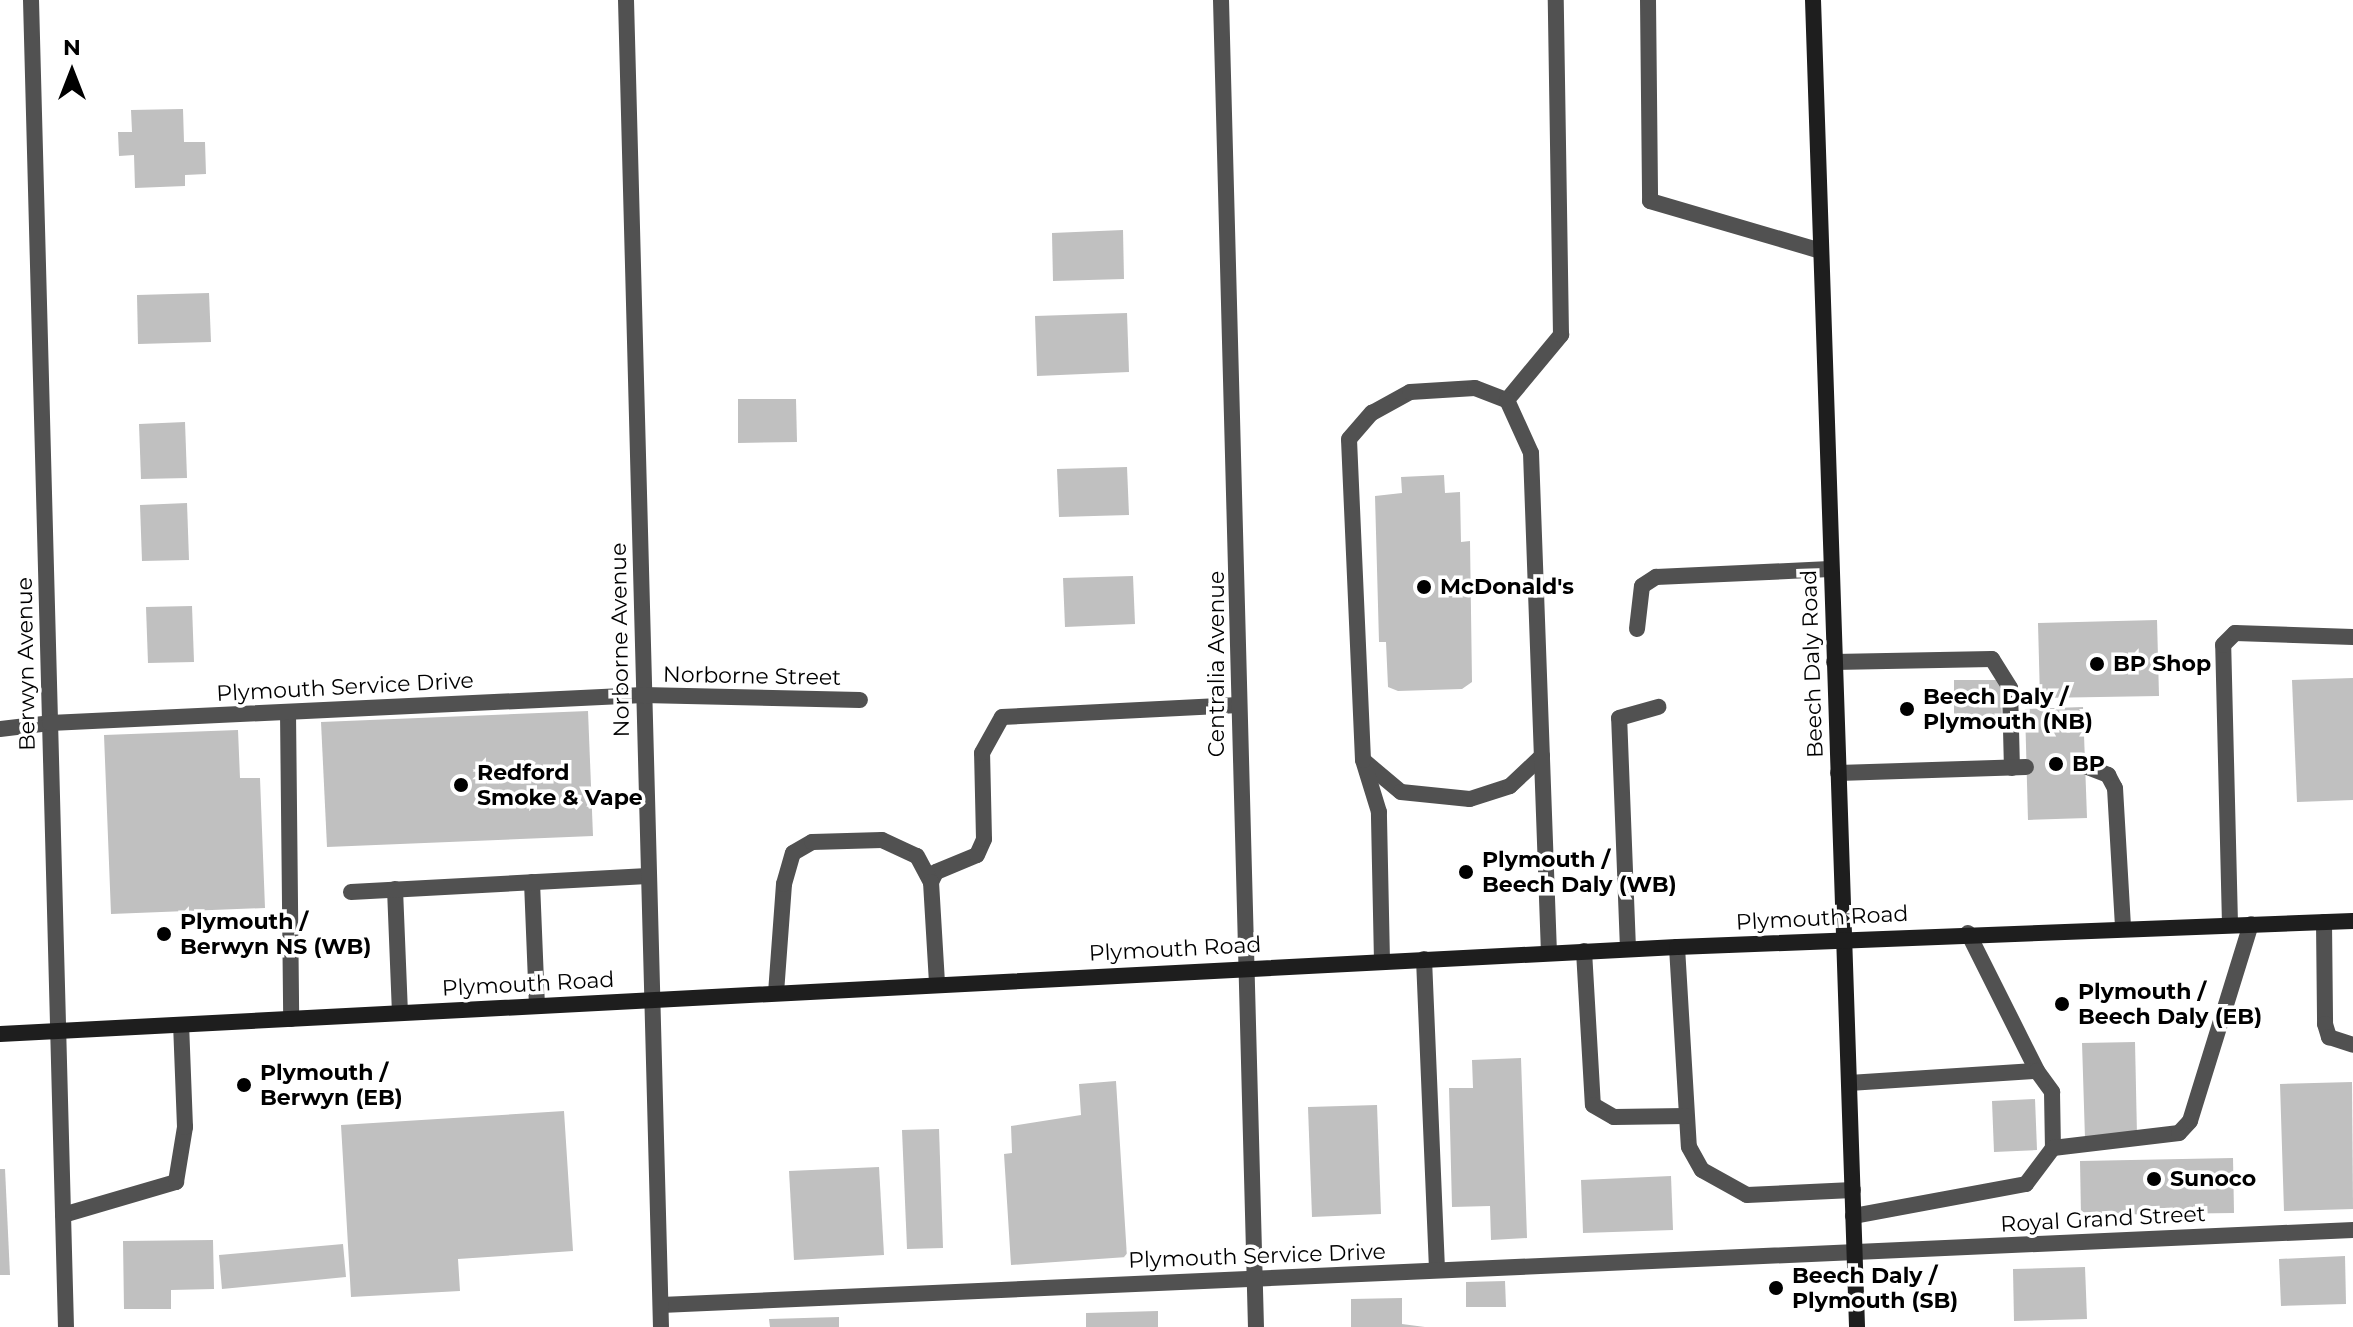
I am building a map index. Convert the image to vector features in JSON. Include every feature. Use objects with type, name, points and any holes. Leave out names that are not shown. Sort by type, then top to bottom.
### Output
[{"type":"main road","name":"Beech Daly Road","points":[[1813,0],[1857,1327]]},
{"type":"main road","name":"Plymouth Road","points":[[0,1034],[1584,951],[1968,933],[2353,921]]},
{"type":"street","name":"Berwyn Avenue","points":[[31,0],[66,1327]]},
{"type":"street","name":"Norborne Avenue","points":[[626,0],[661,1327]]},
{"type":"street","name":"Centralia Avenue","points":[[1221,0],[1256,1327]]},
{"type":"street","points":[[1507,400],[1561,335],[1556,0]]},
{"type":"street","points":[[1648,0],[1650,201],[1821,251]]},
{"type":"street","points":[[1382,961],[1379,812],[1363,760],[1349,439],[1372,413],[1410,392],[1475,388],[1507,400],[1531,453],[1549,953]]},
{"type":"street","points":[[1637,629],[1642,586],[1656,577],[1830,569]]},
{"type":"street","points":[[2230,924],[2223,645],[2235,633],[2353,637]]},
{"type":"street","points":[[1834,662],[1992,659],[2010,688],[2019,768],[1838,773]]},
{"type":"street","name":"Plymouth Service Drive","points":[[0,729],[50,723],[643,695]]},
{"type":"street","name":"Norborne Street","points":[[643,695],[860,700]]},
{"type":"street","points":[[931,882],[936,872],[977,855],[984,839],[982,753],[1002,717],[1239,705]]},
{"type":"street","points":[[1628,949],[1619,718],[1658,707]]},
{"type":"street","points":[[288,712],[291,1019]]},
{"type":"street","points":[[1363,760],[1401,792],[1470,799],[1510,786],[1542,756]]},
{"type":"street","points":[[2085,766],[2108,775],[2115,788],[2123,927]]},
{"type":"street","points":[[776,993],[793,853],[812,842],[882,840],[917,856],[931,882],[937,984]]},
{"type":"street","points":[[351,892],[648,876]]},
{"type":"street","points":[[532,882],[537,1006]]},
{"type":"street","points":[[395,889],[400,1013]]},
{"type":"street","points":[[2324,922],[2325,1024],[2329,1037],[2353,1045]]},
{"type":"street","points":[[2053,1148],[2179,1133],[2190,1121],[2251,924]]},
{"type":"street","points":[[1853,1216],[2026,1184],[2053,1148],[2052,1092],[2037,1071],[1968,933]]},
{"type":"street","points":[[1677,947],[1689,1147],[1729,1191],[1853,1190]]},
{"type":"street","points":[[1584,951],[1593,1105],[1614,1117],[1686,1116]]},
{"type":"street","points":[[1424,959],[1437,1270]]},
{"type":"street","points":[[63,1215],[176,1182],[185,1127],[181,1025]]},
{"type":"street","points":[[1849,1083],[2037,1071]]},
{"type":"street","name":"Royal Grand Street","points":[[1855,1252],[2353,1230]]},
{"type":"street","name":"Plymouth Service Drive","points":[[661,1305],[1855,1252]]},
{"type":"building","points":[[183,109],[184,142],[205,142],[206,174],[185,175],[185,186],[135,188],[134,155],[119,156],[118,132],[132,132],[131,110]]},
{"type":"building","points":[[1123,230],[1124,279],[1053,281],[1052,233]]},
{"type":"building","points":[[209,293],[211,342],[138,344],[137,295]]},
{"type":"building","points":[[1127,313],[1129,372],[1037,376],[1035,316]]},
{"type":"building","points":[[738,399],[796,399],[797,442],[738,443]]},
{"type":"building","points":[[185,422],[187,478],[141,479],[139,424]]},
{"type":"building","points":[[1127,467],[1129,515],[1059,517],[1057,469]]},
{"type":"building","points":[[1444,475],[1445,493],[1460,492],[1461,542],[1470,541],[1472,682],[1462,689],[1398,691],[1388,687],[1386,642],[1379,642],[1375,496],[1402,493],[1401,477]]},
{"type":"building","points":[[187,503],[189,560],[142,561],[140,505]]},
{"type":"building","points":[[1133,576],[1135,624],[1065,627],[1063,578]]},
{"type":"building","points":[[192,606],[194,662],[148,663],[146,607]]},
{"type":"building","points":[[2157,620],[2159,696],[2040,698],[2038,623]]},
{"type":"building","points":[[2353,678],[2353,800],[2297,802],[2292,680]]},
{"type":"building","points":[[1954,680],[2001,680],[2002,726],[1954,726]]},
{"type":"building","points":[[2083,707],[2087,818],[2028,820],[2025,709]]},
{"type":"building","points":[[588,711],[593,836],[327,847],[321,722]]},
{"type":"building","points":[[238,730],[240,778],[260,778],[265,908],[111,914],[104,735]]},
{"type":"building","points":[[2135,1042],[2137,1136],[2085,1138],[2082,1043]]},
{"type":"building","points":[[1521,1058],[1527,1238],[1491,1240],[1490,1206],[1452,1207],[1449,1088],[1473,1088],[1472,1060]]},
{"type":"building","points":[[1116,1081],[1127,1257],[1011,1265],[1004,1154],[1012,1153],[1011,1126],[1081,1115],[1079,1084]]},
{"type":"building","points":[[2352,1082],[2353,1209],[2284,1211],[2280,1084]]},
{"type":"building","points":[[2035,1099],[2037,1150],[1994,1152],[1992,1101]]},
{"type":"building","points":[[1377,1105],[1381,1214],[1312,1217],[1308,1107]]},
{"type":"building","points":[[564,1111],[573,1251],[458,1259],[460,1291],[351,1297],[341,1125]]},
{"type":"building","points":[[939,1129],[943,1248],[907,1249],[902,1130]]},
{"type":"building","points":[[2233,1158],[2234,1213],[2081,1215],[2080,1161]]},
{"type":"building","points":[[879,1167],[884,1255],[794,1260],[789,1171]]},
{"type":"building","points":[[0,1169],[5,1169],[10,1275],[0,1275]]},
{"type":"building","points":[[1671,1176],[1673,1230],[1583,1233],[1581,1180]]},
{"type":"building","points":[[213,1240],[214,1289],[171,1290],[171,1309],[124,1309],[123,1241]]},
{"type":"building","points":[[343,1244],[346,1277],[222,1289],[219,1255]]},
{"type":"building","points":[[2345,1256],[2346,1304],[2281,1306],[2279,1259]]},
{"type":"building","points":[[2085,1267],[2087,1319],[2014,1321],[2013,1269]]},
{"type":"building","points":[[1505,1281],[1506,1307],[1466,1307],[1466,1282]]},
{"type":"building","points":[[1402,1298],[1402,1324],[1425,1327],[1351,1327],[1351,1299]]},
{"type":"building","points":[[1158,1311],[1158,1327],[1086,1327],[1086,1313]]},
{"type":"building","points":[[839,1317],[839,1327],[770,1327],[769,1319]]},
{"type":"place","name":"McDonald's","points":[[1424,587]]},
{"type":"place","name":"BP Shop","points":[[2097,664]]},
{"type":"place","name":"Beech Daly / Plymouth (NB)","points":[[1907,709]]},
{"type":"place","name":"BP","points":[[2056,764]]},
{"type":"place","name":"Redford Smoke & Vape","points":[[461,785]]},
{"type":"place","name":"Plymouth / Beech Daly (WB)","points":[[1466,872]]},
{"type":"place","name":"Plymouth / Berwyn NS (WB)","points":[[164,934]]},
{"type":"place","name":"Plymouth / Beech Daly (EB)","points":[[2062,1004]]},
{"type":"place","name":"Plymouth / Berwyn (EB)","points":[[244,1085]]},
{"type":"place","name":"Sunoco","points":[[2154,1179]]},
{"type":"place","name":"Beech Daly / Plymouth (SB)","points":[[1776,1288]]}]
